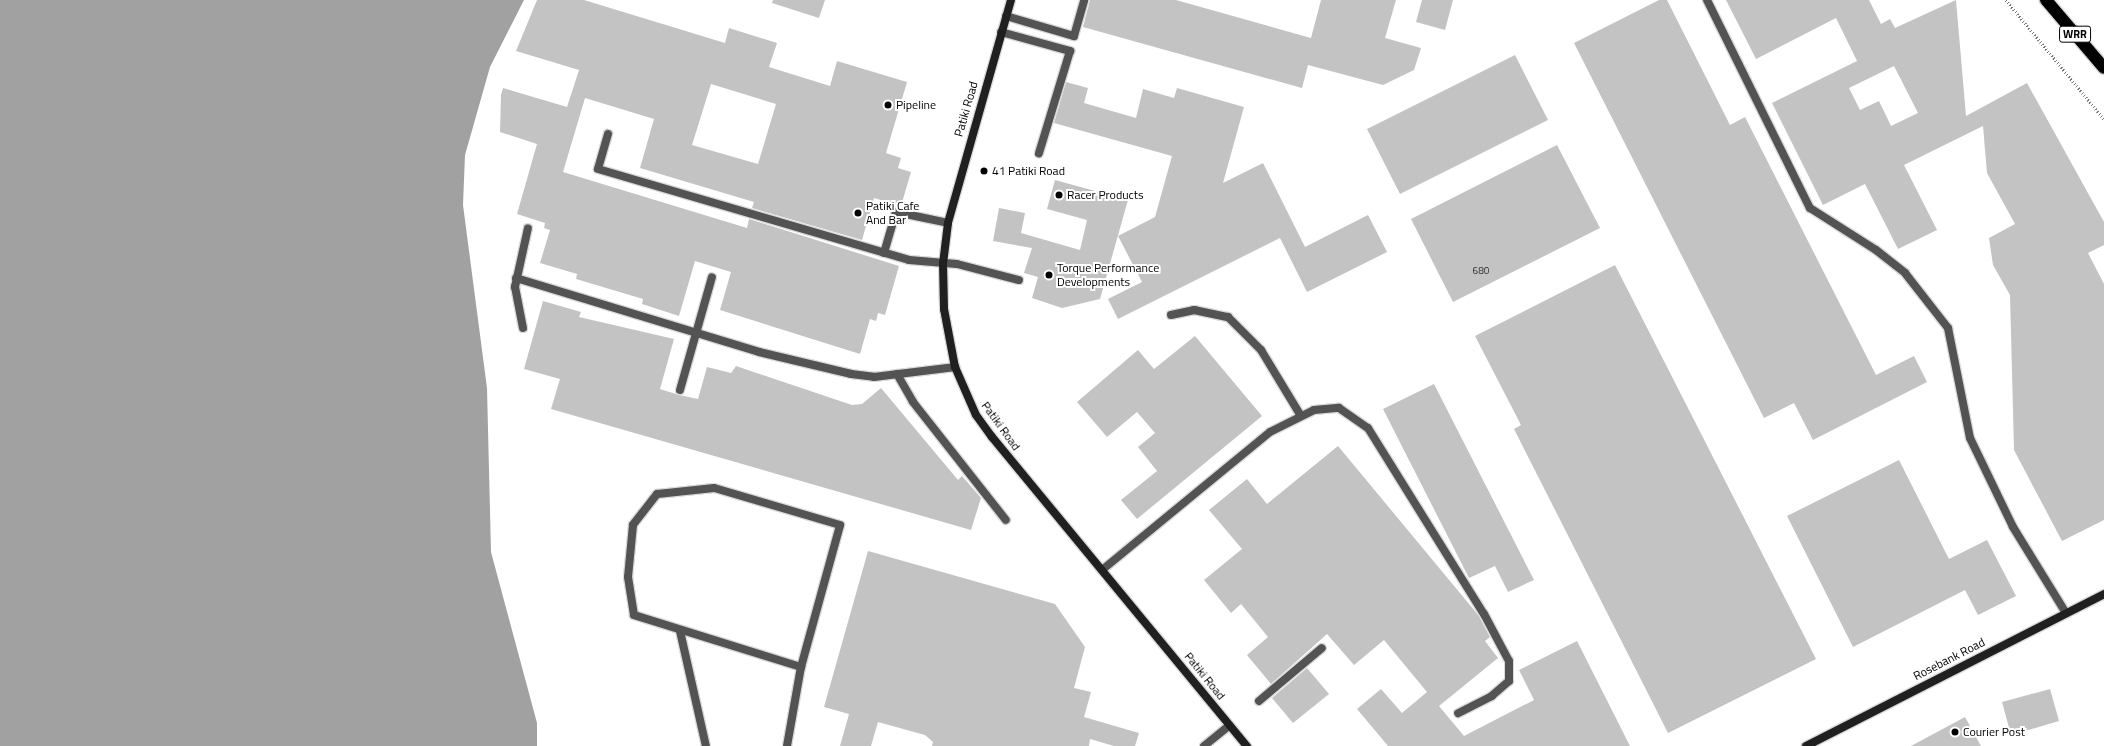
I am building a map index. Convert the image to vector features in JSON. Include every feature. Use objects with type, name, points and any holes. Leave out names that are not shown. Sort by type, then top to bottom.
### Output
[{"type":"highway","name":"WRR","points":[[2046,0],[2104,68]]},
{"type":"main road","name":"Patiki Road","points":[[1011,0],[948,223],[943,264],[944,309],[955,367],[976,415],[1229,726],[1247,746]]},
{"type":"main road","name":"Rosebank Road","points":[[1806,746],[2104,594]]},
{"type":"lane","points":[[1006,16],[1074,36],[1084,0]]},
{"type":"lane","points":[[1707,0],[1810,208],[1876,250],[1905,273],[1948,328],[1970,438],[2013,527],[2066,613]]},
{"type":"lane","points":[[1001,32],[1070,51],[1039,153]]},
{"type":"lane","points":[[608,134],[598,168],[884,253],[943,264],[957,264],[1019,280]]},
{"type":"lane","points":[[884,253],[896,212],[948,223]]},
{"type":"lane","points":[[523,328],[516,278],[528,228]]},
{"type":"lane","points":[[680,390],[712,277]]},
{"type":"lane","points":[[516,278],[696,333],[851,374],[874,377],[955,367]]},
{"type":"lane","points":[[1171,315],[1194,310],[1228,317],[1261,350],[1301,416]]},
{"type":"lane","points":[[897,374],[914,402],[1006,520]]},
{"type":"lane","points":[[1102,570],[1270,432],[1314,410],[1339,408],[1368,428],[1484,614],[1509,661],[1509,680],[1492,696],[1458,713]]},
{"type":"lane","points":[[787,746],[801,667],[840,525],[714,488],[657,494],[633,525],[628,577],[634,615],[680,631],[801,667]]},
{"type":"lane","points":[[680,631],[706,746]]},
{"type":"lane","points":[[1259,701],[1322,648]]},
{"type":"lane","points":[[1204,746],[1229,726]]},
{"type":"path","points":[[2006,0],[2104,119]]},
{"type":"shaded area","points":[[0,0],[524,0],[490,67],[465,155],[463,205],[487,388],[491,552],[537,723],[537,746],[0,746]]},
{"type":"building","points":[[537,0],[584,0],[725,43],[729,28],[777,43],[769,67],[830,86],[837,61],[907,82],[886,153],[901,158],[898,168],[911,172],[901,206],[874,198],[862,240],[752,208],[754,202],[640,168],[654,119],[585,98],[563,172],[747,228],[749,219],[899,266],[885,315],[878,313],[876,321],[870,319],[860,354],[720,310],[731,272],[695,261],[679,316],[642,304],[643,299],[576,279],[577,274],[540,263],[550,230],[544,228],[545,223],[517,214],[537,144],[500,132],[501,95],[503,88],[567,107],[579,70],[516,51]],"holes":[[[711,84],[776,104],[758,164],[692,145]]]},
{"type":"building","points":[[773,0],[825,0],[819,18],[772,3]]},
{"type":"building","points":[[1090,0],[1176,0],[1311,38],[1321,0],[1396,0],[1385,38],[1421,48],[1414,70],[1383,85],[1308,65],[1302,88],[1083,27]]},
{"type":"building","points":[[1422,0],[1453,0],[1445,30],[1416,22]]},
{"type":"building","points":[[1659,0],[1667,0],[1730,125],[1745,117],[1876,375],[1914,356],[1927,382],[1813,440],[1794,403],[1764,418],[1574,43]]},
{"type":"building","points":[[1726,0],[1869,0],[1881,24],[1890,19],[1895,28],[1956,0],[1966,116],[2027,83],[2104,222],[2104,245],[2088,253],[2104,284],[2104,520],[2062,541],[2014,450],[2010,295],[1993,265],[1989,238],[2015,224],[1987,173],[1983,126],[1904,165],[1937,230],[1898,249],[1865,184],[1823,205],[1772,103],[1857,61],[1836,18],[1756,59]],"holes":[[[1894,66],[1918,113],[1891,126],[1879,101],[1860,110],[1849,88]]]},
{"type":"building","points":[[1515,55],[1548,120],[1400,194],[1367,129]]},
{"type":"building","points":[[1066,82],[1088,88],[1084,103],[1136,118],[1143,89],[1174,98],[1177,88],[1244,107],[1223,183],[1263,163],[1305,247],[1368,215],[1387,252],[1307,292],[1280,238],[1118,319],[1108,299],[1142,282],[1118,236],[1155,217],[1172,156],[1054,123]]},
{"type":"building","points":[[1557,145],[1600,228],[1453,302],[1411,219]]},
{"type":"building","points":[[1055,180],[1128,200],[1100,299],[1062,308],[1032,298],[1038,277],[1024,273],[1032,248],[993,241],[999,208],[1025,213],[1021,233],[1080,250],[1087,220],[1047,209]]},
{"type":"building","points":[[1615,265],[1816,659],[1668,733],[1514,429],[1521,425],[1475,336]]},
{"type":"building","points":[[543,301],[581,312],[579,317],[674,339],[660,389],[679,395],[698,399],[707,367],[731,373],[736,366],[852,405],[862,404],[881,388],[958,480],[962,476],[981,498],[971,530],[551,409],[560,379],[524,369]]},
{"type":"building","points":[[1195,336],[1262,416],[1137,519],[1121,500],[1157,471],[1138,447],[1155,433],[1137,412],[1107,437],[1077,402],[1138,350],[1154,369]]},
{"type":"building","points":[[1434,384],[1534,580],[1508,592],[1495,566],[1469,578],[1383,409]]},
{"type":"building","points":[[1338,446],[1479,616],[1490,637],[1485,641],[1498,658],[1439,706],[1464,736],[1534,700],[1519,670],[1577,641],[1630,746],[1388,746],[1357,709],[1381,689],[1402,713],[1427,692],[1384,640],[1354,665],[1327,634],[1271,684],[1247,655],[1268,637],[1241,604],[1231,613],[1204,580],[1242,549],[1209,510],[1247,479],[1267,504]]},
{"type":"building","points":[[1899,460],[1949,559],[1987,540],[2016,596],[1978,615],[1965,590],[1853,647],[1787,516]]},
{"type":"building","points":[[868,551],[1055,604],[1085,647],[1074,688],[1091,692],[1084,717],[1139,733],[1135,746],[1114,746],[1090,739],[1089,746],[932,746],[933,742],[925,735],[878,722],[871,746],[840,746],[849,714],[824,707]]},
{"type":"building","points":[[1307,668],[1329,694],[1293,723],[1272,698]]},
{"type":"building","points":[[2050,689],[2059,721],[2011,735],[2002,702]]},
{"type":"building","name":"Courier Post","points":[[1965,717],[1981,746],[1911,746]]},
{"type":"place","name":"Pipeline","points":[[888,105]]},
{"type":"place","name":"41 Patiki Road","points":[[984,171]]},
{"type":"place","name":"Racer Products","points":[[1059,195]]},
{"type":"place","name":"Patiki Cafe And Bar","points":[[858,213]]},
{"type":"place","name":"Torque Performance Developments","points":[[1049,275]]},
{"type":"place","name":"Courier Post","points":[[1955,732]]}]
